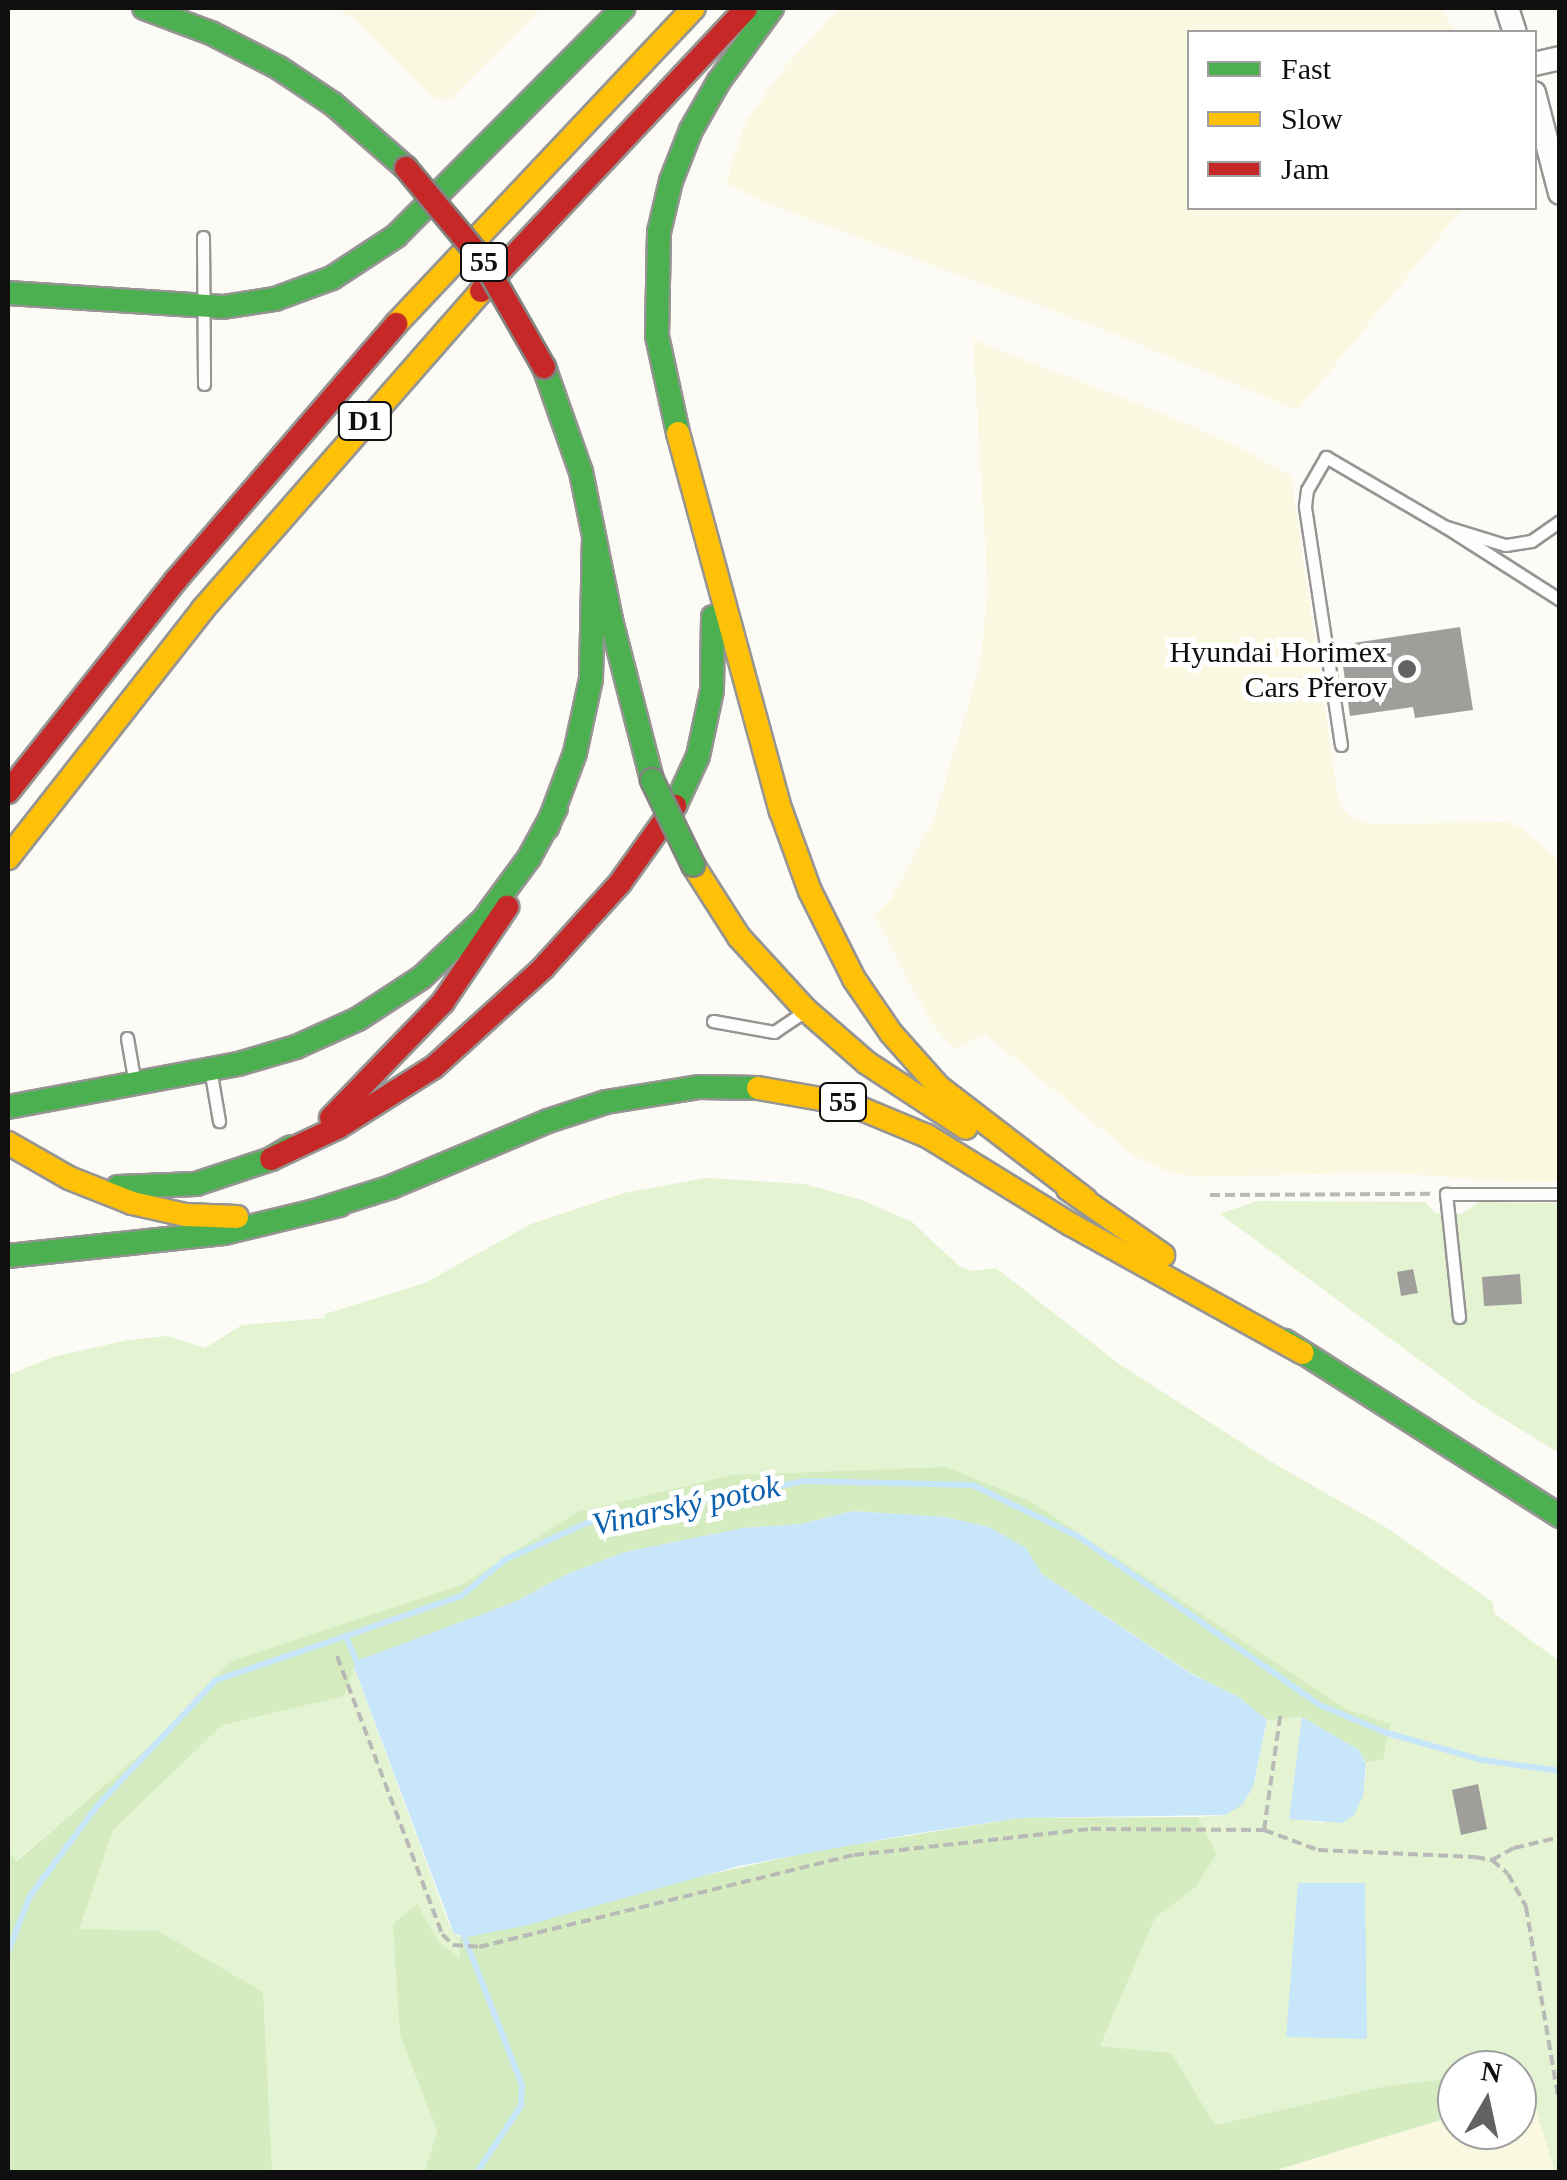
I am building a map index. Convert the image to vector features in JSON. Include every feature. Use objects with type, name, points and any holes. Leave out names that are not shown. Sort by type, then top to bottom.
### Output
[{"type":"main road","name":"55","points":[[144,8],[211,33],[306,86],[406,168],[484,262],[544,368],[576,454],[652,780],[693,866],[740,937],[805,1010],[900,1086],[1086,1200],[1303,1353],[1560,1516]]},
{"type":"main road","points":[[8,293],[204,308],[245,306],[304,290],[376,252],[442,193],[623,8]]},
{"type":"main road","name":"D1","points":[[8,792],[176,580],[394,327],[694,8]]},
{"type":"main road","name":"D1","points":[[8,858],[203,609],[433,342],[748,8]]},
{"type":"main road","points":[[271,1159],[372,1108],[464,1044],[582,926],[670,814],[706,725],[714,654],[711,601],[657,336],[659,232],[691,130],[719,81],[772,8]]},
{"type":"main road","points":[[690,489],[780,810],[810,891],[846,966],[890,1033],[939,1087],[1086,1200]]},
{"type":"main road","name":"55","points":[[37,1162],[85,1180],[147,1189],[196,1184],[271,1159],[336,1114],[443,1002],[500,920],[556,808],[575,753],[591,679],[594,540]]},
{"type":"main road","points":[[8,1107],[210,1070],[324,1036],[421,978],[484,920],[529,858],[556,808]]},
{"type":"main road","name":"55","points":[[8,1143],[37,1162],[101,1192],[160,1212],[254,1217],[340,1205],[606,1102],[700,1087],[795,1092],[863,1108],[927,1136],[1070,1224],[1303,1353]]},
{"type":"main road","points":[[8,1256],[224,1233],[340,1205]]},
{"type":"street","points":[[1537,105],[1560,193]]},
{"type":"lane","points":[[171,8],[211,33]]},
{"type":"lane","points":[[204,237],[204,384]]},
{"type":"lane","points":[[1340,744],[1305,506],[1307,490],[1326,457],[1560,600]]},
{"type":"lane","points":[[1446,527],[1505,545],[1531,540],[1560,521]]},
{"type":"lane","points":[[713,1021],[774,1032],[792,1024],[805,1010]]},
{"type":"lane","points":[[127,1038],[135,1082]]},
{"type":"lane","points":[[210,1070],[219,1121]]},
{"type":"lane","points":[[1459,1317],[1446,1194],[1560,1194]]},
{"type":"path","points":[[1210,1195],[1446,1194]]},
{"type":"path","points":[[338,1656],[442,1934],[453,1945],[479,1947],[854,1855],[1091,1829],[1264,1830],[1318,1850],[1492,1860],[1514,1848],[1560,1838]]},
{"type":"path","points":[[1264,1830],[1280,1712]]},
{"type":"path","points":[[1492,1860],[1516,1886],[1532,1928],[1560,2109]]},
{"type":"shaded area","points":[[336,8],[542,8],[450,99],[436,99],[354,19]]},
{"type":"shaded area","points":[[840,8],[1442,8],[1453,30],[1187,30],[1187,210],[1461,210],[1298,410],[1105,330],[759,200],[726,183],[746,121],[786,66]]},
{"type":"shaded area","points":[[973,340],[1159,412],[1291,476],[1339,805],[1351,818],[1368,824],[1506,822],[1520,827],[1559,861],[1559,1181],[1524,1183],[1383,1172],[1203,1177],[1171,1173],[1136,1157],[985,1034],[956,1049],[931,1023],[874,914],[891,899],[934,819],[980,666],[988,589]]},
{"type":"shaded area","points":[[1537,2102],[1555,2172],[1270,2172],[1437,2121],[1437,2150],[1537,2150]]},
{"type":"green space","points":[[706,1178],[804,1184],[862,1200],[912,1222],[959,1266],[971,1271],[996,1268],[1119,1364],[1278,1466],[1387,1528],[1493,1602],[1494,1613],[1559,1661],[1559,2172],[1555,2172],[1537,2113],[1537,2050],[1437,2050],[1437,2080],[1385,2086],[1215,2125],[1172,2053],[1100,2046],[1155,1918],[1196,1887],[1217,1854],[1198,1817],[1225,1815],[1253,1787],[1267,1720],[1302,1717],[1289,1818],[1323,1823],[1366,1778],[1366,1764],[1383,1760],[1391,1725],[1346,1709],[1032,1502],[577,1512],[463,1584],[231,1661],[154,1742],[16,1861],[8,1851],[8,1375],[52,1357],[128,1340],[168,1336],[205,1348],[242,1325],[325,1318],[325,1314],[425,1283],[531,1224],[624,1193]]},
{"type":"green space","points":[[1257,1201],[1425,1202],[1435,1213],[1461,1214],[1479,1202],[1559,1203],[1559,1453],[1481,1405],[1220,1214]]},
{"type":"green space","points":[[946,1467],[1032,1502],[1346,1709],[1391,1724],[1383,1760],[1366,1763],[1359,1750],[1302,1717],[1267,1720],[1237,1696],[1191,1673],[1042,1574],[1026,1548],[989,1527],[945,1517],[853,1511],[801,1524],[743,1528],[625,1552],[565,1575],[515,1602],[357,1661],[344,1696],[222,1725],[113,1830],[79,1929],[158,1931],[263,1992],[272,2172],[8,2172],[8,1851],[17,1861],[154,1742],[231,1661],[463,1584],[577,1512],[733,1475]]},
{"type":"green space","points":[[354,1667],[450,1927],[459,1937],[460,1958],[439,1942],[417,2080],[437,2131],[428,2165],[438,2172],[196,2172],[34,1954],[84,1913],[113,1830],[222,1724],[343,1696]]},
{"type":"green space","points":[[1198,1817],[1217,1854],[1196,1887],[1155,1918],[1100,2046],[1172,2053],[1215,2125],[1385,2086],[1437,2080],[1437,2121],[1270,2172],[425,2172],[437,2131],[400,2035],[393,1924],[417,1904],[439,1942],[460,1958],[459,1937],[524,1926],[658,1886],[819,1850],[1020,1818]]},
{"type":"water","points":[[853,1511],[945,1517],[989,1527],[1026,1548],[1042,1574],[1190,1673],[1237,1696],[1267,1720],[1253,1787],[1242,1805],[1225,1815],[1020,1818],[907,1835],[739,1866],[524,1926],[468,1937],[454,1934],[354,1667],[356,1661],[515,1602],[565,1575],[625,1552],[743,1528],[801,1524]]},
{"type":"water","points":[[1302,1717],[1359,1750],[1366,1764],[1363,1796],[1354,1815],[1342,1823],[1289,1819]]},
{"type":"water","points":[[1298,1883],[1365,1883],[1367,2039],[1286,2037]]},
{"type":"building","points":[[1460,627],[1473,710],[1415,718],[1413,707],[1350,716],[1340,645]]},
{"type":"building","points":[[1413,1269],[1418,1293],[1401,1296],[1397,1272]]},
{"type":"building","points":[[1520,1274],[1522,1304],[1484,1306],[1482,1277]]},
{"type":"building","points":[[1478,1784],[1487,1829],[1461,1835],[1452,1790]]},
{"type":"waterway","name":"Vinarský potok","points":[[359,1668],[346,1636],[461,1596],[506,1559],[596,1519],[805,1481],[973,1485],[1079,1537],[1320,1705],[1387,1733],[1482,1760],[1560,1771]]},
{"type":"waterway","points":[[8,1952],[30,1896],[97,1806],[216,1680],[346,1636]]},
{"type":"waterway","name":"Vinarský potok","points":[[462,1931],[522,2085],[521,2106],[477,2172]]},
{"type":"traffic: fast","points":[[144,8],[211,33],[279,68],[333,104],[406,168]]},
{"type":"traffic: fast","points":[[8,293],[223,307],[275,299],[332,278],[396,236],[623,8]]},
{"type":"traffic: fast","points":[[678,433],[657,336],[659,232],[671,181],[691,130],[719,81],[772,8]]},
{"type":"traffic: fast","points":[[544,367],[581,472],[611,620],[652,780]]},
{"type":"traffic: fast","points":[[547,828],[575,753],[591,679],[594,540]]},
{"type":"traffic: fast","points":[[675,806],[698,756],[712,690],[713,617]]},
{"type":"traffic: fast","points":[[652,780],[693,865]]},
{"type":"traffic: fast","points":[[8,1107],[238,1064],[296,1047],[358,1019],[421,978],[484,919],[529,858],[556,808]]},
{"type":"traffic: fast","points":[[315,1211],[391,1187],[548,1121],[606,1102],[700,1087],[758,1088]]},
{"type":"traffic: fast","points":[[118,1187],[196,1184],[271,1159],[291,1147]]},
{"type":"traffic: fast","points":[[8,1256],[224,1233],[340,1205]]},
{"type":"traffic: fast","points":[[1285,1341],[1560,1516]]},
{"type":"traffic: slow","points":[[396,324],[694,8]]},
{"type":"traffic: slow","points":[[8,858],[203,609],[481,291]]},
{"type":"traffic: slow","points":[[678,433],[781,811],[810,891],[854,979],[891,1033],[939,1087],[1086,1200]]},
{"type":"traffic: slow","points":[[693,865],[739,937],[805,1009],[867,1063],[966,1128]]},
{"type":"traffic: slow","points":[[758,1088],[850,1104],[927,1136],[1070,1224],[1303,1353]]},
{"type":"traffic: slow","points":[[8,1143],[69,1178],[132,1203],[186,1215],[237,1217]]},
{"type":"traffic: slow","points":[[1068,1189],[1163,1255]]},
{"type":"traffic: jam","points":[[481,291],[746,9]]},
{"type":"traffic: jam","points":[[406,168],[484,262],[544,367]]},
{"type":"traffic: jam","points":[[8,792],[176,580],[396,324]]},
{"type":"traffic: jam","points":[[271,1159],[339,1127],[434,1067],[543,968],[620,883],[675,806]]},
{"type":"traffic: jam","points":[[331,1118],[443,1002],[507,907]]},
{"type":"place","name":"Hyundai Horimex Cars Přerov","points":[[1407,669]]}]
